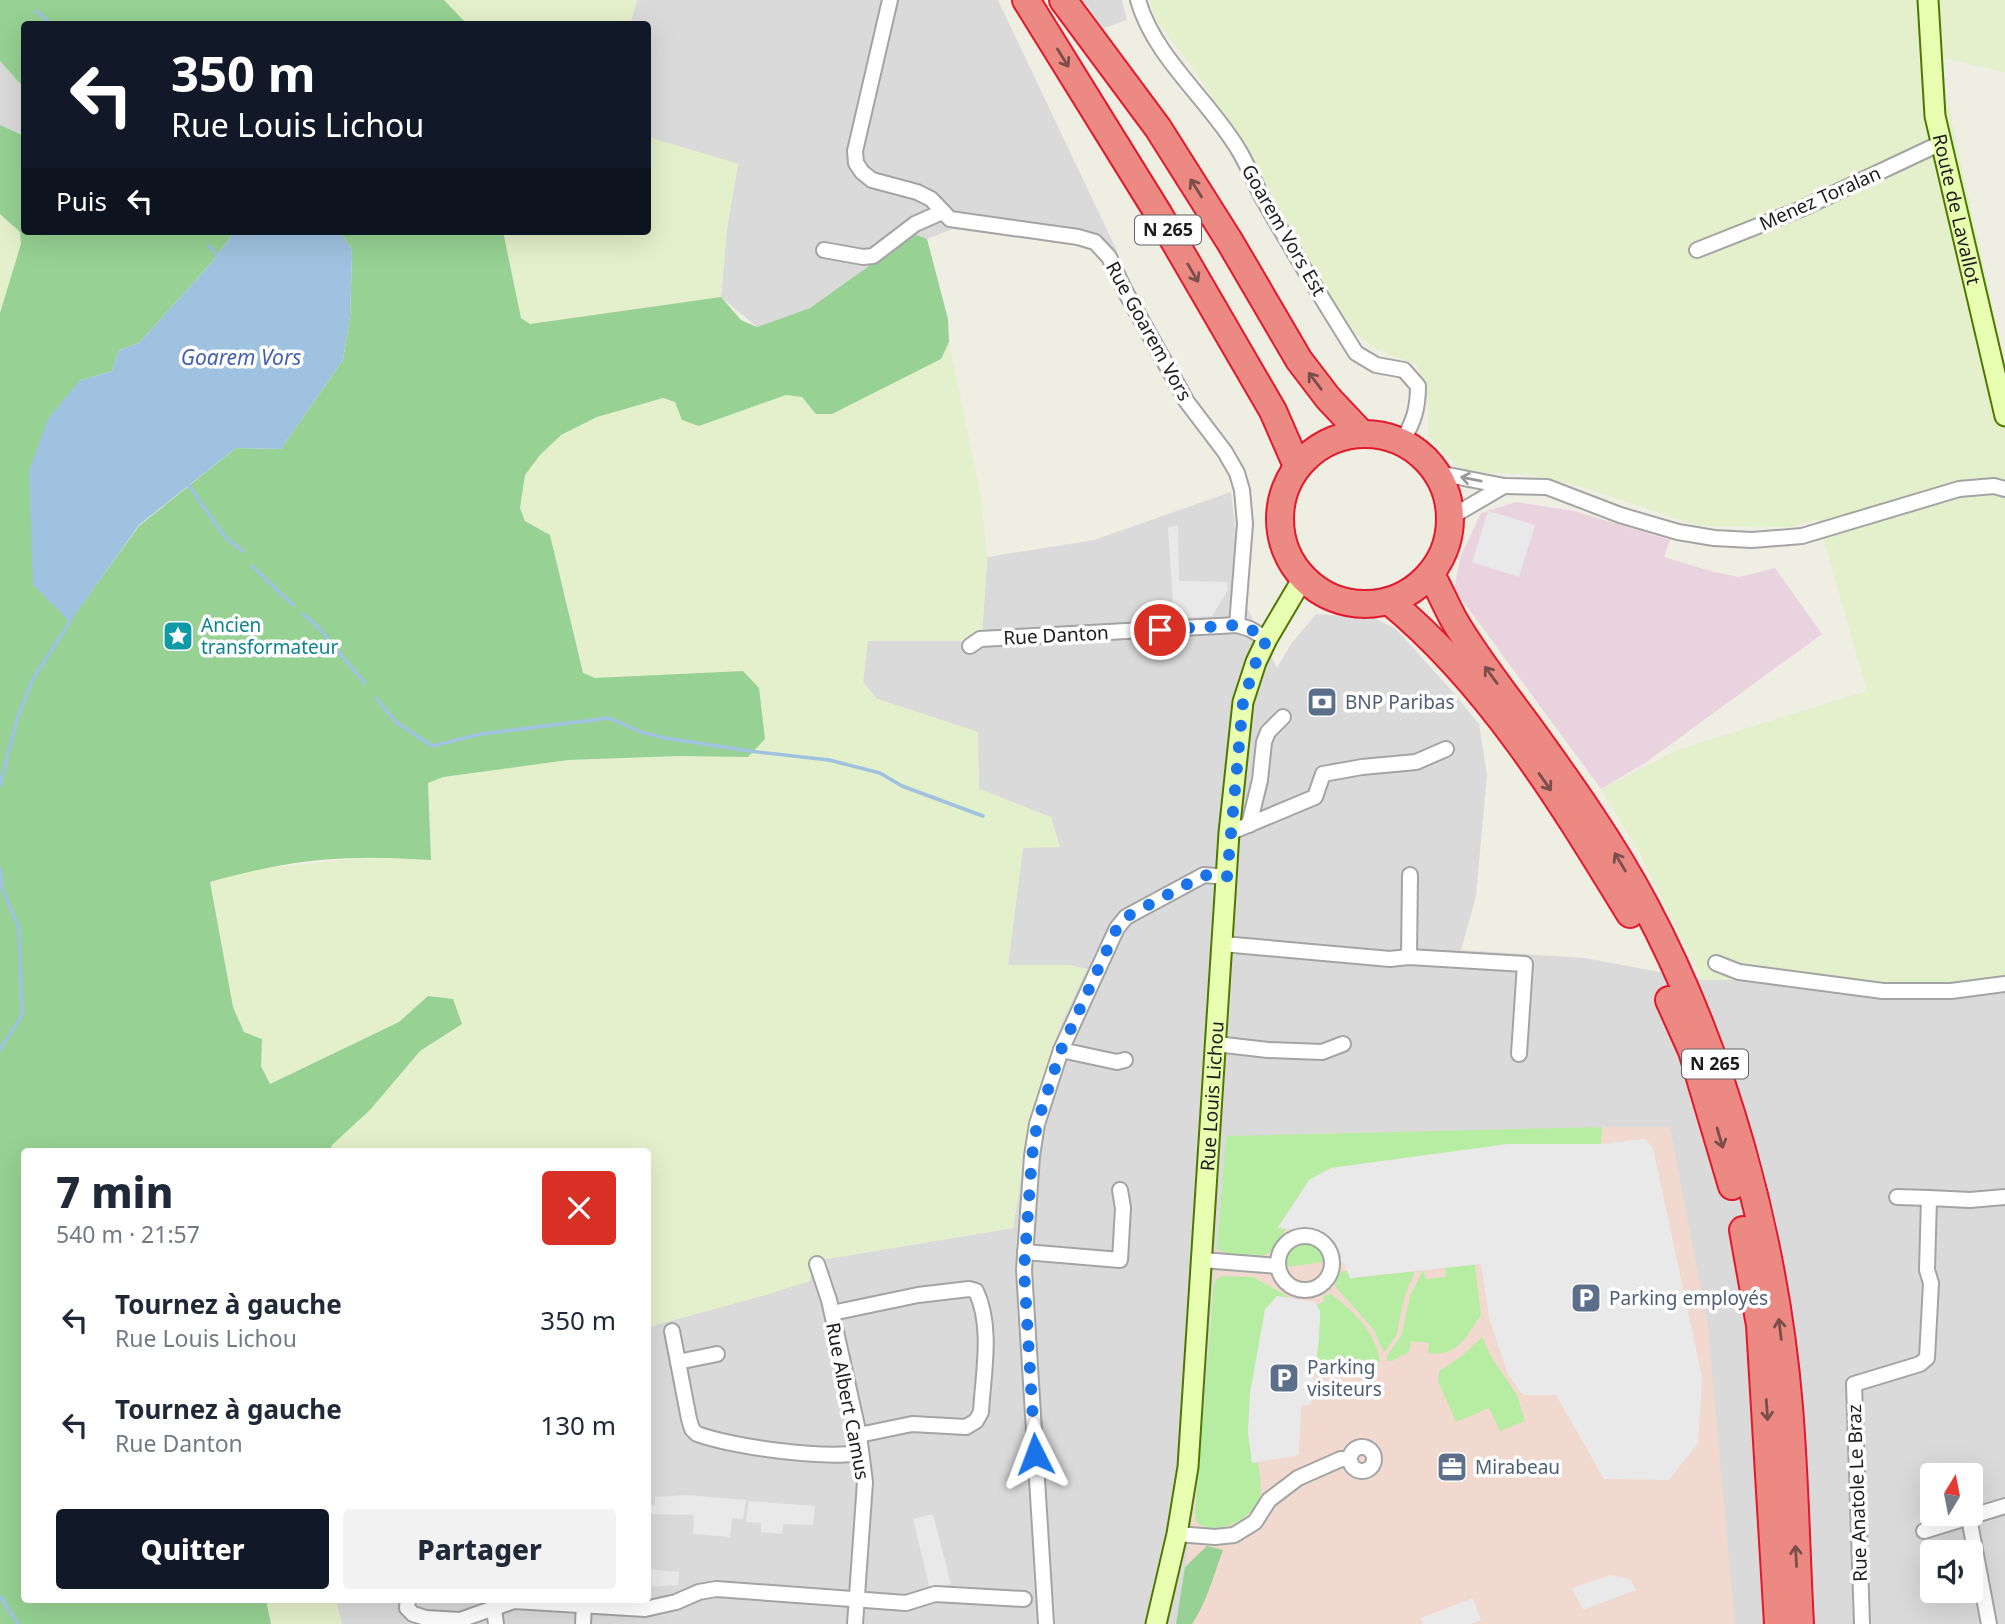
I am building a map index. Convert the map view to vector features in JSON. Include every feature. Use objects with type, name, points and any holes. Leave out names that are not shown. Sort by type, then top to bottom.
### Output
[{"type":"highway","name":"N 265","points":[[1026,0],[1151,202],[1273,411],[1297,466]]},
{"type":"highway","name":"N 265","points":[[1063,0],[1158,128],[1230,242],[1299,360],[1328,398],[1360,432]]},
{"type":"highway","points":[[1360,432],[1379,434],[1402,442],[1422,455],[1438,473],[1447,495],[1451,517],[1446,547],[1431,574],[1412,590],[1390,601],[1366,604],[1343,601],[1321,593],[1303,578],[1289,558],[1281,535],[1279,511],[1285,487],[1297,466],[1313,450],[1332,439],[1360,432]]},
{"type":"highway","name":"N 265","points":[[1431,574],[1455,621],[1480,660],[1569,782],[1646,905],[1707,1038],[1737,1130],[1759,1216],[1777,1311],[1789,1406],[1800,1624]]},
{"type":"highway","name":"N 265","points":[[1390,601],[1420,626],[1465,675],[1515,739],[1573,821],[1631,915],[1692,1051],[1719,1134],[1741,1219],[1760,1325],[1778,1624]]},
{"type":"main road","name":"Route de Lavallot","points":[[1928,0],[1935,116],[2005,416]]},
{"type":"main road","name":"Rue Louis Lichou","points":[[1156,1624],[1177,1534],[1188,1467],[1229,833],[1243,702],[1267,639],[1303,578]]},
{"type":"street","name":"Rue Goarem Vors","points":[[890,0],[855,151],[856,163],[872,180],[917,192],[930,199],[950,219],[1078,237],[1095,242],[1109,257],[1187,402],[1225,452],[1237,473],[1242,490],[1245,524],[1237,625]]},
{"type":"street","name":"Goarem Vors Est","points":[[1138,0],[1143,19],[1155,41],[1239,150],[1262,196],[1356,353],[1376,365],[1404,370],[1418,386],[1418,408],[1413,424],[1402,442]]},
{"type":"street","name":"Menez Toralan","points":[[1697,250],[1801,209],[1941,143]]},
{"type":"street","points":[[824,250],[863,257],[873,256],[915,224],[942,212]]},
{"type":"street","points":[[1438,473],[1504,486],[1547,487],[1620,515],[1678,532],[1752,540],[1802,536],[1959,489],[1994,486],[2005,489]]},
{"type":"street","points":[[1451,517],[1504,486]]},
{"type":"street","name":"Rue Danton","points":[[970,646],[980,639],[1237,625],[1267,639]]},
{"type":"street","points":[[1249,825],[1260,780],[1264,742],[1268,732],[1283,717]]},
{"type":"street","points":[[1229,833],[1315,797],[1323,775],[1362,767],[1416,762],[1446,749]]},
{"type":"street","points":[[1046,1624],[1024,1270],[1032,1156],[1037,1124],[1061,1050],[1117,928],[1126,917],[1204,875],[1227,877]]},
{"type":"street","points":[[1409,957],[1410,875]]},
{"type":"street","points":[[1223,944],[1390,959],[1409,957],[1525,964],[1519,1054]]},
{"type":"street","points":[[1716,963],[1740,972],[1883,991],[1951,991],[2005,984]]},
{"type":"street","points":[[1216,1044],[1322,1052],[1343,1044]]},
{"type":"street","points":[[1061,1050],[1117,1062],[1125,1060]]},
{"type":"street","points":[[1025,1252],[1120,1260],[1123,1208],[1120,1190]]},
{"type":"street","points":[[1897,1196],[1970,1200],[2005,1196]]},
{"type":"street","name":"Rue Anatole Le Braz","points":[[1862,1624],[1854,1384],[1920,1364],[1927,1358],[1931,1283],[1927,1270],[1929,1198]]},
{"type":"street","points":[[1203,1260],[1277,1266]]},
{"type":"street","name":"Rue Albert Camus","points":[[817,1264],[832,1313],[859,1435],[865,1482],[855,1624]]},
{"type":"street","points":[[832,1313],[918,1295],[969,1289],[976,1291],[979,1298],[985,1333],[981,1412],[976,1422],[966,1427],[912,1424],[859,1435]]},
{"type":"street","points":[[672,1331],[689,1419],[697,1434],[770,1449],[846,1455],[860,1453]]},
{"type":"street","points":[[678,1362],[717,1354]]},
{"type":"street","points":[[1177,1534],[1215,1537],[1234,1535],[1255,1522],[1269,1500],[1298,1478],[1341,1459],[1350,1458]]},
{"type":"street","points":[[1983,1513],[2005,1506]]},
{"type":"street","points":[[1924,1531],[1941,1526]]},
{"type":"street","points":[[1971,1526],[1989,1624]]},
{"type":"street","points":[[583,1624],[577,1603],[645,1609],[716,1589],[906,1603],[936,1594],[1024,1599]]},
{"type":"street","points":[[408,1603],[407,1608],[413,1614],[426,1618],[460,1620],[495,1616],[511,1603]]},
{"type":"shaded area","points":[[637,0],[998,0],[1117,251],[953,229],[927,239],[917,235],[908,238],[810,308],[757,327],[721,297],[727,228],[738,164],[651,138],[651,21],[631,21]]},
{"type":"shaded area","points":[[1083,0],[1122,0],[1127,20],[1104,28]]},
{"type":"shaded area","points":[[0,61],[21,85],[21,135],[0,125]]},
{"type":"shaded area","points":[[1231,492],[1244,602],[1277,668],[1291,644],[1316,614],[1374,618],[1396,629],[1479,724],[1487,775],[1476,896],[1461,950],[1585,958],[1702,980],[1929,984],[2005,976],[2005,1624],[342,1624],[337,1603],[651,1603],[651,1326],[769,1294],[814,1261],[1013,1228],[1030,1120],[1062,1022],[1087,969],[1068,965],[1008,965],[1023,847],[1060,846],[1050,817],[979,789],[977,732],[877,699],[863,682],[867,641],[962,641],[982,636],[987,557],[1094,540]]},
{"type":"shaded area","points":[[1516,502],[1574,511],[1670,540],[1664,557],[1714,572],[1739,577],[1775,568],[1822,634],[1645,763],[1601,789],[1454,589],[1461,556],[1481,513]]},
{"type":"shaded area","points":[[1488,511],[1535,525],[1519,577],[1472,562]]},
{"type":"shaded area","points":[[1178,525],[1179,581],[1227,582],[1228,590],[1212,616],[1174,618],[1168,528]]},
{"type":"shaded area","points":[[1670,1127],[1708,1327],[1735,1624],[1176,1624],[1200,1460],[1226,1136]]},
{"type":"shaded area","name":"Parking employés","points":[[1645,1139],[1653,1148],[1702,1377],[1698,1443],[1669,1480],[1604,1479],[1556,1395],[1523,1395],[1508,1374],[1489,1318],[1481,1264],[1350,1278],[1345,1266],[1323,1237],[1300,1230],[1278,1228],[1309,1180],[1331,1168],[1508,1144],[1601,1144]]},
{"type":"shaded area","name":"Parking visiteurs","points":[[1277,1296],[1315,1302],[1320,1311],[1311,1405],[1301,1406],[1299,1455],[1252,1463],[1248,1433],[1250,1393],[1265,1309]]},
{"type":"shaded area","points":[[686,1495],[746,1500],[743,1519],[732,1518],[730,1537],[693,1534],[694,1515],[651,1514],[655,1497]]},
{"type":"shaded area","points":[[749,1501],[815,1506],[813,1525],[783,1524],[782,1534],[761,1532],[761,1523],[746,1522]]},
{"type":"shaded area","points":[[933,1514],[951,1584],[930,1589],[913,1519]]},
{"type":"shaded area","points":[[651,1569],[679,1572],[678,1585],[651,1587]]},
{"type":"shaded area","points":[[1610,1575],[1630,1579],[1636,1590],[1583,1610],[1572,1588]]},
{"type":"shaded area","points":[[1473,1598],[1481,1620],[1471,1624],[1423,1624],[1421,1618]]},
{"type":"green space","points":[[0,0],[444,0],[464,21],[21,21],[21,85],[0,61]]},
{"type":"green space","points":[[444,0],[637,0],[631,21],[464,21]]},
{"type":"green space","points":[[1150,0],[2005,0],[2005,72],[1938,57],[2005,363],[2005,976],[1929,984],[1702,980],[1639,852],[1601,789],[1680,749],[1867,691],[1818,519],[1790,527],[1699,526],[1580,486],[1526,474],[1463,472],[1428,436],[1428,399],[1417,365],[1378,350],[1349,329],[1254,162],[1194,69],[1156,20]]},
{"type":"green space","points":[[0,125],[21,135],[21,235],[232,235],[212,262],[139,343],[119,350],[112,371],[79,381],[70,621],[139,526],[236,448],[281,449],[343,360],[350,317],[352,256],[351,248],[342,235],[504,235],[521,318],[530,324],[721,297],[741,320],[757,327],[810,308],[908,238],[917,235],[927,239],[948,319],[949,342],[941,359],[832,414],[816,414],[802,397],[786,395],[699,426],[682,420],[675,402],[663,398],[597,417],[561,435],[540,455],[525,475],[520,508],[525,521],[550,535],[583,673],[595,678],[743,671],[759,688],[765,739],[748,757],[680,756],[568,760],[443,777],[428,783],[431,860],[341,858],[266,868],[210,882],[233,1007],[244,1032],[262,1039],[261,1066],[270,1084],[399,1022],[428,996],[453,999],[462,1024],[420,1051],[370,1110],[331,1148],[21,1148],[21,1603],[267,1603],[271,1624],[0,1624],[0,313],[21,244],[20,232],[0,214]]},
{"type":"green space","points":[[651,138],[738,164],[727,228],[721,297],[530,324],[521,318],[504,235],[651,235]]},
{"type":"green space","points":[[0,214],[20,232],[21,244],[0,313]]},
{"type":"green space","points":[[949,342],[981,497],[987,557],[982,636],[962,641],[868,641],[863,682],[877,699],[978,732],[979,789],[1051,817],[1060,847],[1023,848],[1008,965],[1068,965],[1087,969],[1062,1022],[1030,1120],[1013,1228],[814,1261],[810,1281],[651,1326],[651,1148],[331,1148],[370,1110],[420,1051],[462,1024],[428,996],[399,1022],[270,1084],[261,1066],[262,1039],[244,1032],[233,1007],[210,882],[254,870],[359,858],[428,782],[443,777],[568,760],[748,756],[583,673],[550,535],[525,520],[520,507],[525,475],[540,455],[561,435],[597,417],[663,398],[675,402],[699,426],[786,395],[802,397],[941,359]]},
{"type":"green space","points":[[1602,1127],[1601,1144],[1508,1144],[1331,1168],[1309,1180],[1278,1227],[1286,1229],[1270,1252],[1252,1257],[1217,1249],[1226,1136]]},
{"type":"green space","points":[[1299,1243],[1316,1247],[1323,1257],[1323,1262],[1287,1267],[1284,1262],[1292,1248]]},
{"type":"green space","points":[[1474,1258],[1481,1315],[1466,1338],[1454,1349],[1438,1353],[1428,1353],[1429,1343],[1411,1341],[1409,1352],[1392,1361],[1387,1360],[1401,1336],[1410,1296],[1423,1270],[1426,1279],[1446,1277],[1445,1267],[1467,1265]]},
{"type":"green space","points":[[1341,1271],[1347,1271],[1351,1278],[1415,1271],[1404,1298],[1396,1336],[1385,1351],[1374,1330],[1335,1286]]},
{"type":"green space","points":[[1222,1276],[1253,1277],[1292,1299],[1277,1296],[1250,1393],[1248,1433],[1252,1463],[1258,1462],[1260,1496],[1257,1504],[1243,1519],[1213,1528],[1196,1522],[1195,1512],[1214,1287],[1216,1280]]},
{"type":"green space","points":[[1331,1294],[1356,1316],[1369,1332],[1380,1362],[1349,1358],[1316,1362],[1320,1320],[1317,1305],[1325,1301],[1323,1296]]},
{"type":"green space","points":[[1482,1337],[1492,1358],[1517,1395],[1525,1421],[1500,1431],[1489,1408],[1456,1422],[1438,1381],[1439,1371],[1462,1356]]},
{"type":"green space","points":[[1207,1546],[1223,1550],[1206,1598],[1192,1624],[1176,1624],[1185,1567]]},
{"type":"green space","points":[[267,1603],[337,1603],[342,1624],[271,1624]]},
{"type":"water","name":"Goarem Vors","points":[[232,235],[342,235],[351,248],[352,256],[350,317],[343,360],[281,449],[236,448],[139,525],[70,622],[33,585],[29,471],[48,419],[79,381],[112,371],[119,350],[139,343],[212,262]]},
{"type":"waterway","points":[[36,11],[48,21]]},
{"type":"waterway","points":[[209,246],[217,259]]},
{"type":"waterway","points":[[187,483],[225,537],[243,551]]},
{"type":"waterway","points":[[252,566],[293,605]]},
{"type":"waterway","points":[[303,614],[318,627],[365,683]]},
{"type":"waterway","points":[[0,786],[18,716],[33,679],[71,620]]},
{"type":"waterway","points":[[376,698],[396,722],[432,746],[481,734],[609,718],[641,732],[665,738],[829,760],[880,773],[902,786],[983,816]]},
{"type":"waterway","points":[[0,868],[3,891],[19,928],[22,1015],[0,1050]]},
{"type":"waterway","points":[[0,1596],[18,1624]]},
{"type":"place","name":"Ancien transformateur","points":[[178,636]]},
{"type":"place","name":"BNP Paribas","points":[[1322,702]]},
{"type":"place","name":"Parking employés","points":[[1586,1298]]},
{"type":"place","name":"Parking visiteurs","points":[[1284,1378]]},
{"type":"place","name":"Mirabeau","points":[[1452,1467]]},
{"type":"route","points":[[1035,1454],[1024,1270],[1032,1156],[1037,1124],[1061,1050],[1117,928],[1126,917],[1204,875],[1227,877],[1243,702],[1267,639],[1237,625],[1160,630]]}]
